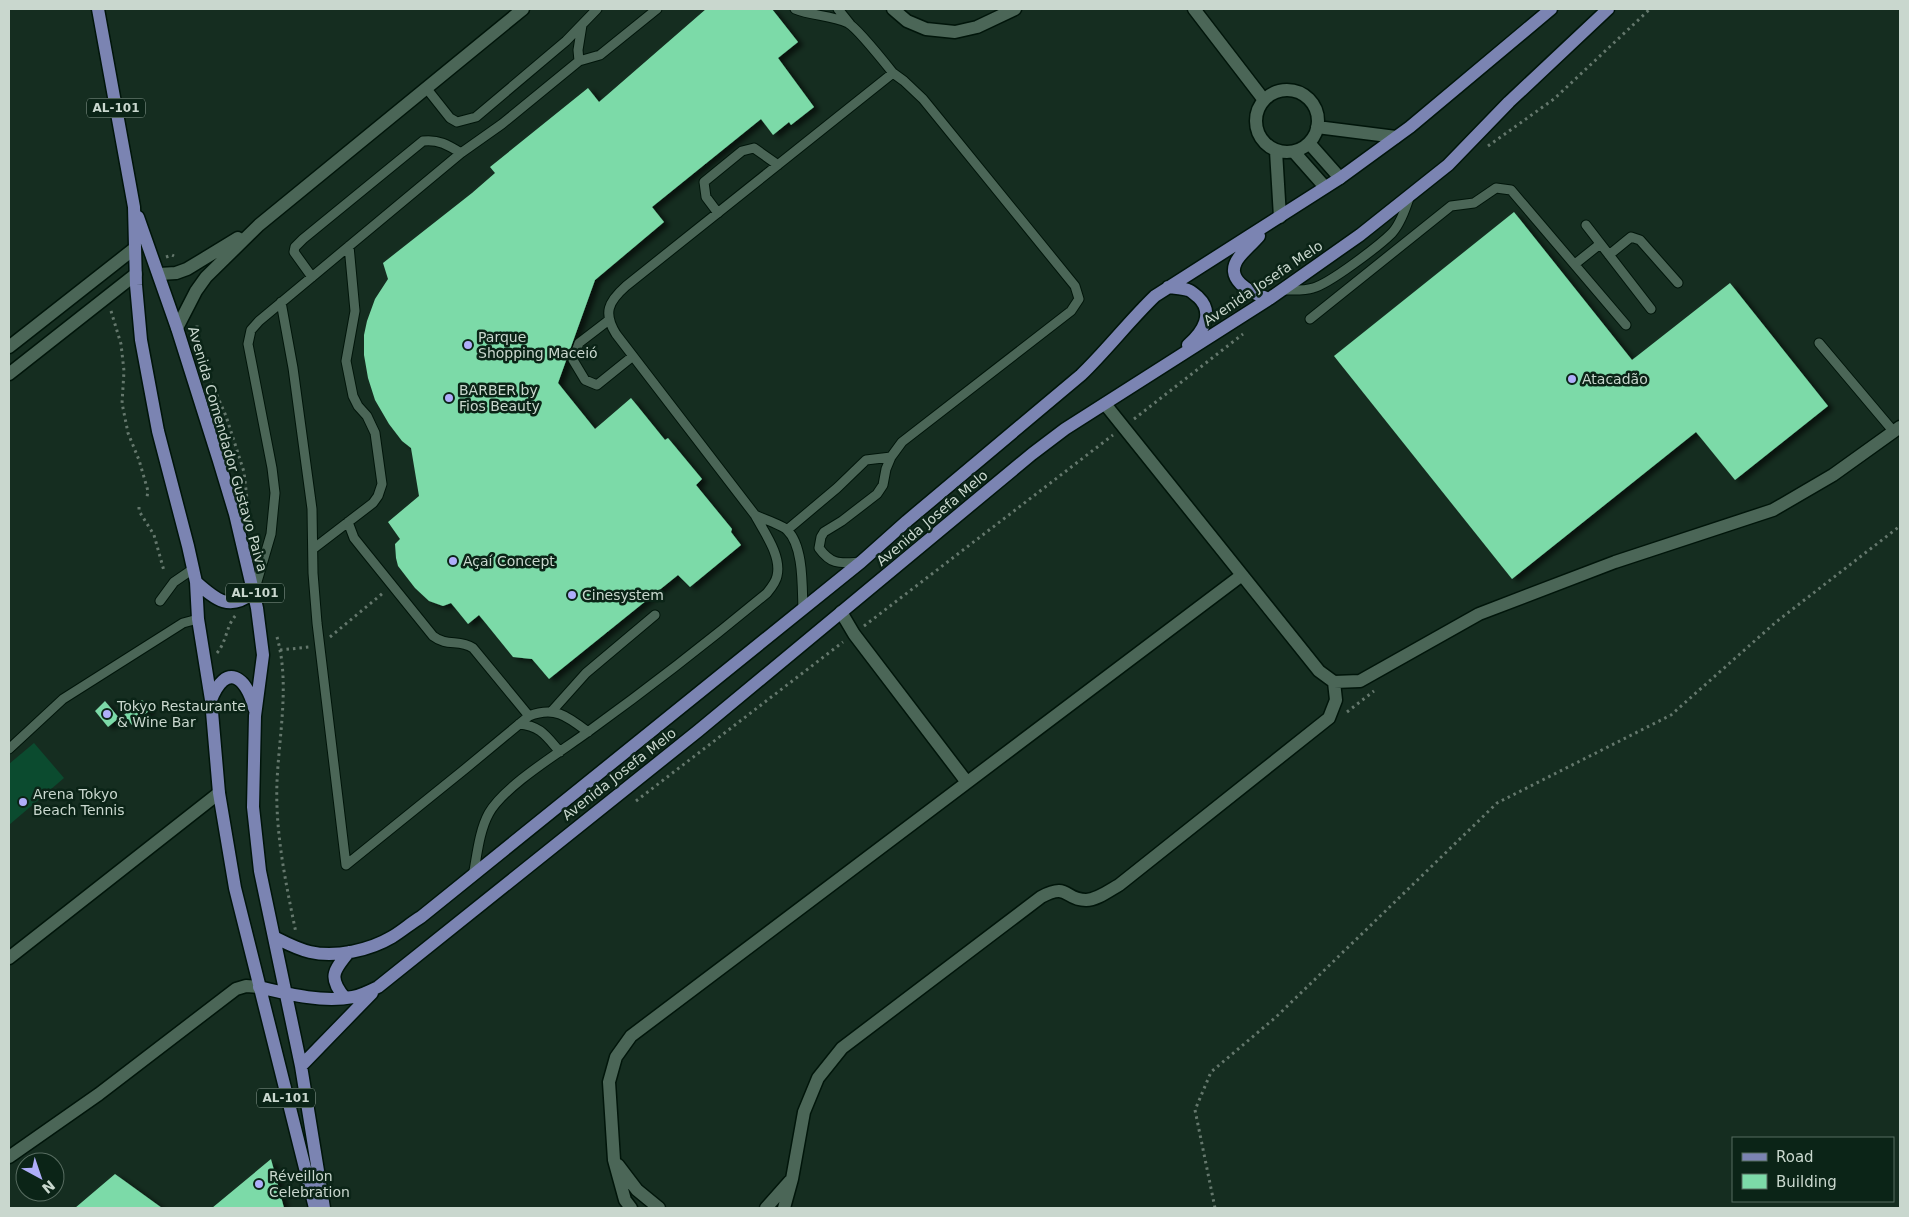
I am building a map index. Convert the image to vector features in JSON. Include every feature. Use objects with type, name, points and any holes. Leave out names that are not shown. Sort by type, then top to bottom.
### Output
[{"type":"main road","name":"Avenida Comendador Gustavo Paiva","points":[[98,9],[134,207],[136,274],[141,340],[158,431],[195,575],[198,619],[211,700],[219,793],[235,888],[315,1208]]},
{"type":"main road","name":"Avenida Josefa Melo","points":[[274,937],[312,953],[330,954],[349,952],[378,944],[393,937],[473,876],[804,610],[1081,375],[1100,357],[1136,314],[1155,296],[1340,178],[1396,137],[1482,68],[1551,9]]},
{"type":"main road","name":"Avenida Josefa Melo","points":[[259,987],[287,993],[345,998],[363,994],[378,987],[698,731],[1032,454],[1065,429],[1269,299],[1360,235],[1448,165],[1509,102],[1608,9]]},
{"type":"main road","name":"Avenida Comendador Gustavo Paiva","points":[[134,207],[177,328],[235,514],[262,634],[263,655],[255,716],[253,807],[260,871],[301,1066],[324,1208]]},
{"type":"main road","points":[[1269,299],[1252,294],[1236,277],[1234,268],[1238,257],[1277,219]]},
{"type":"main road","points":[[1156,372],[1197,338],[1206,323],[1206,311],[1202,301],[1190,290],[1168,288]]},
{"type":"main road","points":[[195,575],[218,600],[228,603],[238,602],[254,592]]},
{"type":"main road","points":[[211,700],[215,689],[222,681],[238,678],[243,682],[250,694],[255,716]]},
{"type":"main road","points":[[345,998],[337,989],[334,975],[336,968],[349,952]]},
{"type":"main road","points":[[301,1066],[378,987]]},
{"type":"street","points":[[177,328],[206,277],[259,225],[523,9]]},
{"type":"street","points":[[892,9],[907,21],[926,29],[955,32],[977,27],[1015,9]]},
{"type":"street","points":[[1194,9],[1264,100]]},
{"type":"street","points":[[1288,90],[1305,96],[1311,102],[1316,110],[1317,127],[1315,136],[1309,143],[1294,152],[1285,153],[1276,151],[1262,141],[1258,133],[1256,116],[1264,100],[1271,94],[1288,90]]},
{"type":"street","points":[[1317,127],[1396,137]]},
{"type":"street","points":[[1309,143],[1340,178]]},
{"type":"street","points":[[1276,151],[1277,219]]},
{"type":"street","points":[[1294,152],[1326,187]]},
{"type":"street","points":[[159,274],[176,273],[187,269],[259,225]]},
{"type":"street","points":[[9,348],[135,248]]},
{"type":"street","points":[[9,374],[136,274]]},
{"type":"street","points":[[1105,404],[1319,671],[1334,682],[1360,680],[1479,614],[1615,562],[1773,510],[1833,475],[1897,430]]},
{"type":"street","points":[[631,1208],[626,1200],[614,1160],[610,1082],[616,1057],[631,1036],[1242,574]]},
{"type":"street","points":[[841,612],[854,634],[966,781]]},
{"type":"street","points":[[784,1208],[792,1179],[804,1112],[818,1078],[842,1048],[1041,896],[1054,890],[1064,892],[1074,898],[1087,900],[1100,896],[1119,885],[1329,718],[1336,700],[1334,682]]},
{"type":"street","points":[[9,958],[219,793]]},
{"type":"street","points":[[9,1157],[99,1094],[236,989],[246,986],[259,987]]},
{"type":"street","points":[[614,1160],[637,1190],[659,1208]]},
{"type":"street","points":[[766,1208],[792,1179]]},
{"type":"lane","points":[[427,89],[450,118],[457,122],[476,118],[566,41],[597,9]]},
{"type":"lane","points":[[254,592],[272,534],[275,493],[248,344],[251,330],[281,302],[461,153],[502,124],[579,61],[600,55],[657,9]]},
{"type":"lane","points":[[795,9],[850,24]]},
{"type":"lane","points":[[838,9],[893,73],[923,99],[1075,286],[1079,299],[1071,310],[902,442],[891,458],[883,485],[877,494],[849,517],[824,532],[820,537],[819,548],[824,556],[834,563],[861,562]]},
{"type":"lane","points":[[579,61],[578,50],[582,25]]},
{"type":"lane","points":[[473,876],[484,826],[493,808],[513,787],[696,651],[767,593],[777,578],[778,568],[775,556],[755,516],[616,334],[608,320],[608,310],[618,293],[893,73]]},
{"type":"lane","points":[[312,277],[294,252],[294,247],[423,141],[434,140],[444,143],[461,153]]},
{"type":"lane","points":[[718,213],[706,197],[704,182],[742,151],[754,148],[778,165]]},
{"type":"lane","points":[[1310,319],[1451,206],[1474,203],[1496,188],[1511,190],[1626,325]]},
{"type":"lane","points":[[1282,290],[1311,289],[1323,285],[1362,257],[1392,233],[1402,218],[1411,194]]},
{"type":"lane","points":[[1586,225],[1651,309]]},
{"type":"lane","points":[[1609,255],[1631,237],[1640,240],[1678,283]]},
{"type":"lane","points":[[1574,264],[1600,244]]},
{"type":"lane","points":[[313,549],[373,503],[378,496],[382,484],[375,433],[353,396],[346,361],[355,311],[349,246]]},
{"type":"lane","points":[[1362,257],[1371,270]]},
{"type":"lane","points":[[281,302],[293,368],[312,509],[313,573],[346,865],[529,716],[542,711],[552,711],[572,720],[588,732]]},
{"type":"lane","points":[[608,320],[578,344],[573,360],[585,380],[597,385],[633,356]]},
{"type":"lane","points":[[1819,343],[1897,430]]},
{"type":"lane","points":[[787,530],[837,488],[866,460],[891,458]]},
{"type":"lane","points":[[755,516],[787,530],[795,542],[800,560],[804,610]]},
{"type":"lane","points":[[348,522],[354,538],[419,620],[440,641],[448,644],[466,644],[473,648],[529,716]]},
{"type":"lane","points":[[160,601],[174,582],[195,575]]},
{"type":"lane","points":[[552,711],[586,672],[655,615]]},
{"type":"lane","points":[[9,749],[63,699],[115,668],[183,623],[198,619]]},
{"type":"lane","points":[[519,724],[538,728],[560,752]]},
{"type":"path","points":[[1485,148],[1554,100],[1650,9]]},
{"type":"path","points":[[113,292],[111,311],[121,344],[124,371],[122,402],[128,433],[139,460],[148,491],[147,497]]},
{"type":"path","points":[[193,298],[199,305],[197,342]]},
{"type":"path","points":[[634,802],[1246,332]]},
{"type":"path","points":[[207,375],[214,386],[226,416],[244,472],[248,504]]},
{"type":"path","points":[[139,508],[157,542],[164,571]]},
{"type":"path","points":[[1215,1208],[1195,1110],[1211,1072],[1276,1017],[1497,802],[1671,715],[1776,622],[1900,526]]},
{"type":"path","points":[[280,650],[320,646],[392,586]]},
{"type":"path","points":[[215,654],[225,642],[229,623],[240,611]]},
{"type":"path","points":[[275,632],[280,650],[282,720],[277,783],[280,843],[282,863],[299,949]]},
{"type":"path","points":[[1343,716],[1380,687]]},
{"type":"green space","name":"Arena Tokyo Beach Tennis","points":[[34,743],[64,778],[9,825],[9,764]]},
{"type":"building","name":"Parque Shopping Maceió","points":[[706,9],[772,9],[798,42],[778,58],[814,107],[791,125],[789,122],[773,135],[761,119],[652,207],[664,222],[595,280],[558,383],[595,429],[631,398],[665,440],[668,438],[702,479],[696,485],[732,529],[731,532],[741,545],[690,587],[678,575],[549,679],[532,659],[513,657],[479,615],[468,624],[451,603],[443,606],[429,601],[415,588],[398,566],[395,544],[400,539],[388,522],[419,496],[411,448],[402,441],[389,424],[375,400],[368,378],[364,355],[364,335],[367,321],[375,299],[388,279],[383,263],[472,193],[495,173],[490,167],[588,88],[599,102]]},
{"type":"building","points":[[1514,212],[1632,360],[1730,283],[1828,406],[1735,480],[1696,432],[1512,579],[1334,356]]},
{"type":"building","points":[[142,700],[150,710],[132,725],[124,715]]},
{"type":"building","name":"Tokyo Restaurante & Wine Bar","points":[[105,701],[119,718],[108,727],[95,711]]},
{"type":"building","name":"Réveillon Celebration","points":[[271,1159],[284,1208],[212,1208]]},
{"type":"building","points":[[115,1174],[162,1208],[75,1208]]},
{"type":"place","name":"Parque Shopping Maceió","points":[[468,345]]},
{"type":"place","name":"Atacadão","points":[[1572,379]]},
{"type":"place","name":"BARBER by Fios Beauty","points":[[449,398]]},
{"type":"place","name":"Açaí Concept","points":[[453,561]]},
{"type":"place","name":"Cinesystem","points":[[572,595]]},
{"type":"place","name":"Tokyo Restaurante & Wine Bar","points":[[107,714]]},
{"type":"place","name":"Arena Tokyo Beach Tennis","points":[[23,802]]},
{"type":"place","name":"Réveillon Celebration","points":[[259,1184]]}]
